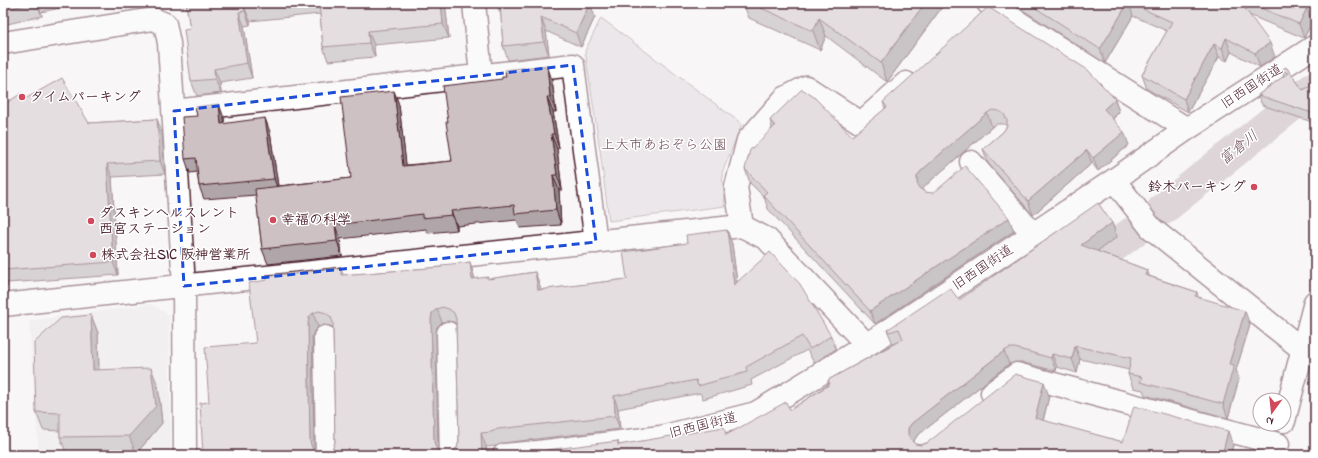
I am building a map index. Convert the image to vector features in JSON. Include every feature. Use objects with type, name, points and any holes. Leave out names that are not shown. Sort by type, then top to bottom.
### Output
[{"type":"street","points":[[474,3],[481,75]]},
{"type":"street","points":[[1300,3],[1315,10]]},
{"type":"street","points":[[974,21],[990,4],[1187,129]]},
{"type":"street","points":[[3,43],[153,20],[165,24],[169,43],[174,111],[184,286],[185,455]]},
{"type":"street","name":"旧西国街道","points":[[504,455],[536,454],[661,437],[756,413],[867,345],[1114,180],[1187,129],[1315,46]]},
{"type":"street","points":[[174,111],[573,65],[596,242]]},
{"type":"street","points":[[742,226],[736,187],[748,140],[786,98],[806,87],[861,124],[918,72]]},
{"type":"street","points":[[988,146],[963,169],[1033,234]]},
{"type":"street","points":[[1114,180],[1150,228],[1309,352]]},
{"type":"street","points":[[3,305],[742,226],[767,239],[867,345]]},
{"type":"street","points":[[974,407],[1017,374],[1280,436],[1309,352],[1315,302]]},
{"type":"street","points":[[448,333],[451,455]]},
{"type":"street","points":[[325,337],[327,455]]},
{"type":"highlighted area","points":[[573,65],[596,242],[184,286],[174,111]]},
{"type":"shaded area","points":[[151,304],[169,315],[171,448],[162,455],[39,455],[29,321]]},
{"type":"green space","name":"上大市あおぞら公園","points":[[601,18],[742,124],[722,173],[725,206],[609,221],[585,51]]},
{"type":"building","points":[[3,3],[32,3],[3,10]]},
{"type":"building","points":[[186,3],[278,3],[244,6],[245,11],[239,12],[247,63],[214,69],[215,79],[191,81],[184,30],[190,29]]},
{"type":"building","points":[[319,3],[441,3],[443,24],[368,31],[369,43],[323,47]]},
{"type":"building","points":[[500,3],[590,3],[576,33],[541,17],[544,42],[503,46]]},
{"type":"building","points":[[750,3],[925,3],[881,63],[819,18],[813,31]]},
{"type":"building","points":[[1028,3],[1128,3],[1100,49]]},
{"type":"building","points":[[1130,3],[1241,3],[1270,43],[1255,53],[1226,38],[1222,48],[1214,44],[1184,99],[1142,75],[1172,22]]},
{"type":"building","points":[[1249,3],[1295,3],[1307,8],[1299,24]]},
{"type":"building","points":[[988,7],[1088,70],[1115,99],[1104,109],[1124,132],[1093,158],[1087,150],[1028,201],[983,149],[1003,132],[1007,126],[1007,120],[1004,114],[999,111],[992,110],[987,113],[921,171],[917,176],[917,183],[919,188],[925,192],[932,193],[965,166],[1009,218],[870,311],[763,195],[767,192],[745,169],[750,150],[775,126],[770,120],[802,89],[814,97],[852,136],[887,107],[883,102]]},
{"type":"building","points":[[547,65],[550,97],[547,97],[554,134],[551,134],[557,175],[553,175],[556,210],[515,214],[514,205],[451,211],[452,215],[422,218],[422,214],[335,225],[337,241],[262,249],[255,189],[351,178],[341,97],[394,91],[403,166],[452,161],[446,122],[448,122],[443,86],[502,79],[502,77],[506,77],[505,70]]},
{"type":"building","points":[[1286,67],[1303,90],[1315,84],[1315,114],[1258,95],[1288,73],[1282,70]]},
{"type":"building","points":[[62,78],[89,123],[157,119],[160,161],[107,164],[113,262],[3,270],[3,105],[22,93],[25,99]]},
{"type":"building","points":[[219,104],[221,124],[265,118],[274,179],[199,186],[196,158],[185,159],[182,117],[197,116],[195,107]]},
{"type":"building","points":[[1098,203],[1112,223],[1081,245],[1147,270],[1145,275],[1197,292],[1195,296],[1245,311],[1229,364],[1234,365],[1223,404],[1140,382],[1142,377],[1128,374],[1131,358],[1075,346],[1072,359],[1052,354],[1051,358],[1010,348],[1004,351],[912,423],[908,428],[908,435],[915,444],[921,445],[927,443],[1015,374],[1044,382],[1035,418],[1123,442],[1134,406],[1228,431],[1222,455],[546,455],[546,450],[618,441],[618,445],[724,427],[726,435],[786,402],[790,410],[830,384],[828,380],[903,339],[899,329],[889,332],[887,330],[950,288],[959,300]]},
{"type":"building","points":[[727,230],[734,285],[770,252],[800,284],[831,336],[810,349],[802,336],[746,367],[747,372],[698,386],[696,380],[614,396],[615,416],[498,429],[491,432],[481,433],[482,455],[203,455],[200,403],[209,402],[205,347],[256,343],[249,283],[267,280],[266,275],[341,267],[341,275],[442,267],[442,265],[470,262],[472,279],[488,277],[488,279],[535,272],[538,290],[627,279],[623,252],[687,243],[686,235]],"holes":[[[442,307],[449,309],[454,313],[456,319],[459,441],[457,448],[447,454],[440,453],[434,442],[431,320],[432,313]],[[319,311],[326,313],[331,317],[333,323],[335,442],[333,448],[329,452],[322,454],[316,452],[312,448],[310,442],[308,324],[309,317],[313,313]]]},
{"type":"building","points":[[91,315],[93,370],[151,368],[156,406],[129,436],[60,437],[60,413],[36,412],[34,343],[61,318]]},
{"type":"waterway","name":"富倉川","points":[[1163,209],[1315,87]]},
{"type":"waterway","name":"富倉川","points":[[1069,280],[1133,232]]},
{"type":"place","name":"タイムパーキング","points":[[22,97]]},
{"type":"place","name":"鈴木パーキング","points":[[1254,187]]},
{"type":"place","name":"幸福の科学","points":[[273,220]]},
{"type":"place","name":"ダスキンヘルスレント 西宮ステーション","points":[[91,221]]},
{"type":"place","name":"株式会社SIC 阪神営業所","points":[[93,255]]}]
